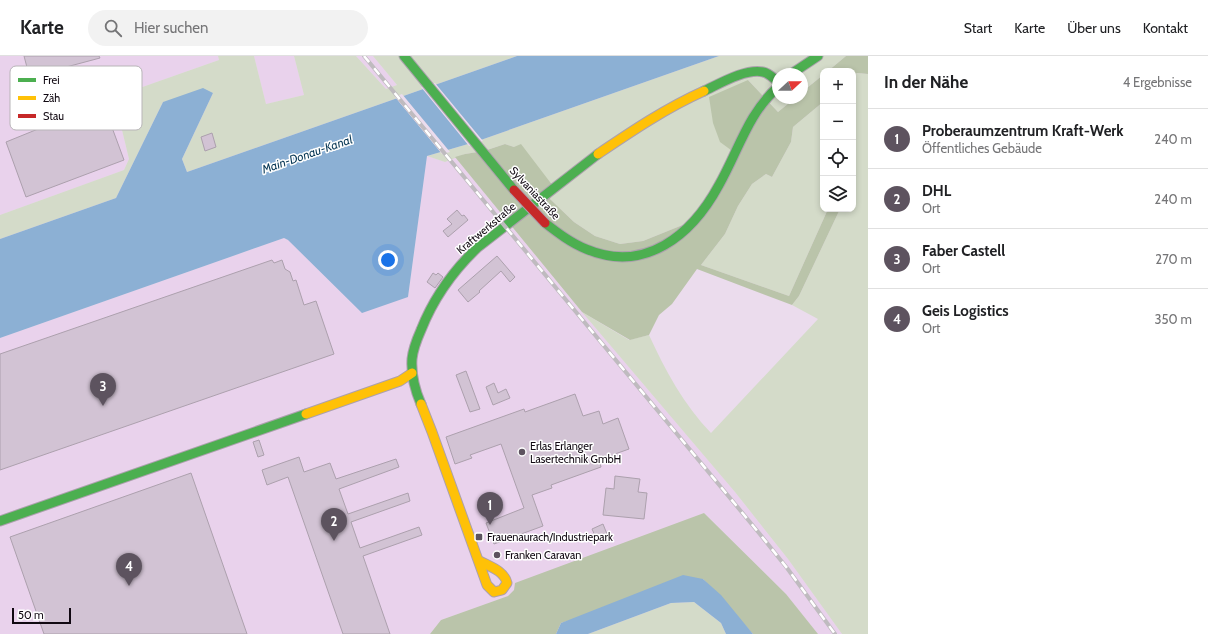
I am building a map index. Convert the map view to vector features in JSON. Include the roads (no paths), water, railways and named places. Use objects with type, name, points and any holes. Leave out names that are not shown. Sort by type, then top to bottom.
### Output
[{"type":"street","name":"Sylvaniastraße","points":[[404,56],[514,190],[545,223],[579,248],[619,257],[638,255],[653,251],[668,244],[696,221],[708,206],[719,187],[748,126],[762,103],[772,93]]},
{"type":"street","points":[[799,68],[818,56]]},
{"type":"street","name":"Kraftwerkstraße","points":[[478,560],[424,414],[412,373],[411,357],[419,335],[438,294],[451,276],[480,246],[554,186],[626,134],[671,108],[712,87],[753,71],[768,73],[772,77]]},
{"type":"street","points":[[0,521],[400,381],[412,373]]},
{"type":"water","name":"Main-Donau-Kanal","points":[[517,56],[719,56],[475,142],[427,156],[408,297],[362,313],[288,240],[284,238],[0,338],[0,239],[116,198],[163,102],[203,88],[213,93],[182,159],[187,172]]},
{"type":"water","points":[[683,575],[703,579],[721,595],[753,634],[726,634],[721,623],[694,602],[671,603],[588,634],[556,634],[561,623]]},
{"type":"railway","points":[[364,56],[759,533],[787,568],[835,634]]},
{"type":"place","name":"Faber Castell","points":[[103,406]]},
{"type":"place","name":"Erlas Erlanger Lasertechnik GmbH","points":[[522,452]]},
{"type":"place","name":"Proberaumzentrum Kraft-Werk","points":[[490,525]]},
{"type":"place","name":"Frauenaurach/Industriepark","points":[[479,537]]},
{"type":"place","name":"DHL","points":[[334,541]]},
{"type":"place","name":"Franken Caravan","points":[[497,555]]},
{"type":"place","name":"Geis Logistics","points":[[129,586]]}]
